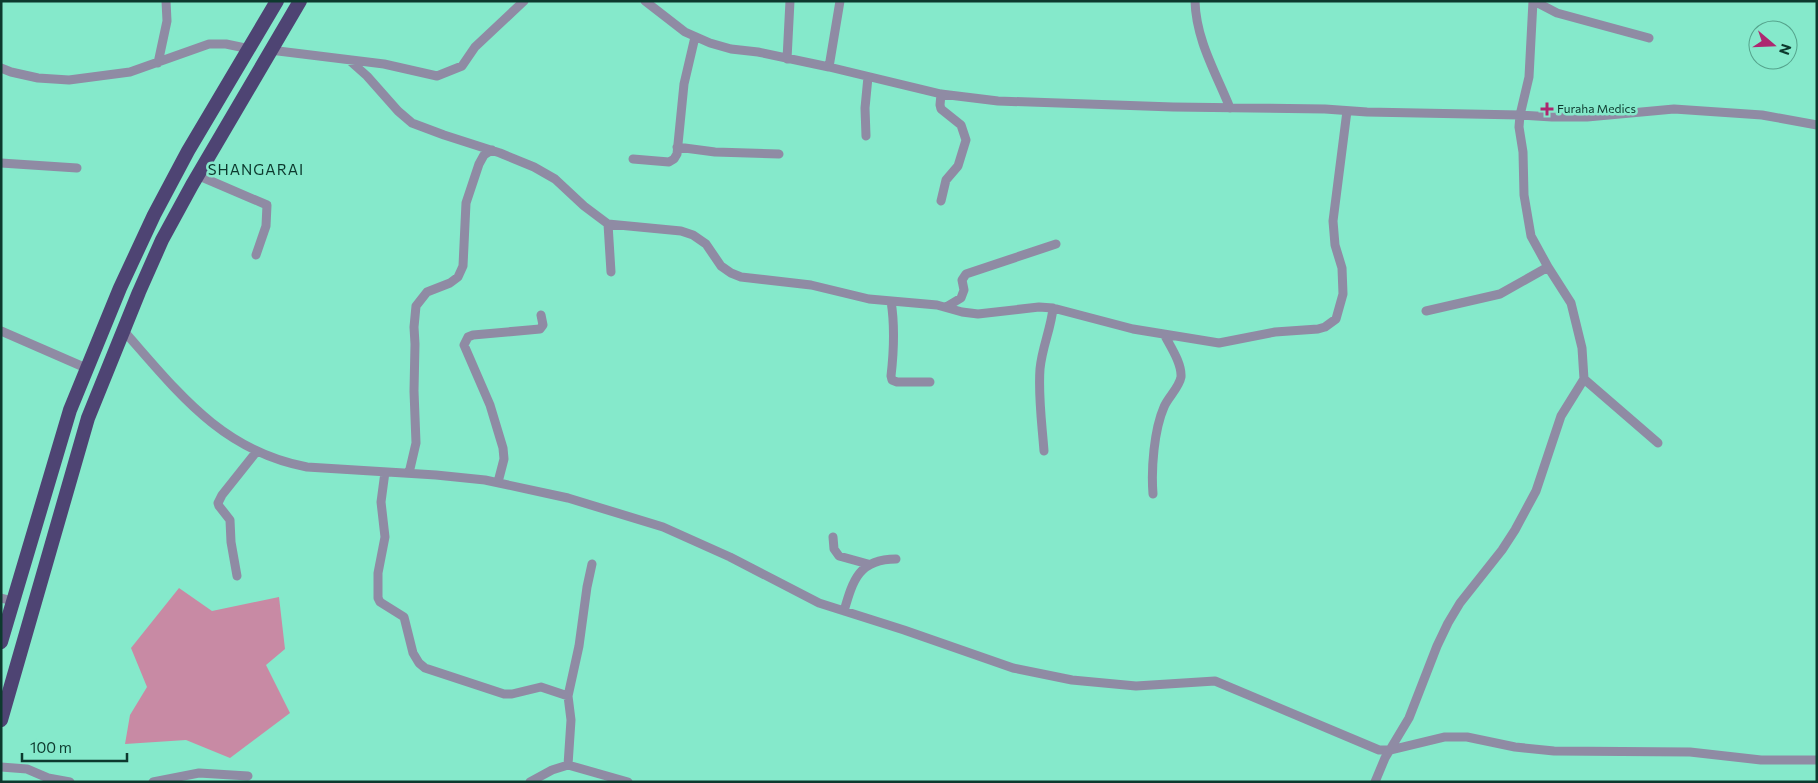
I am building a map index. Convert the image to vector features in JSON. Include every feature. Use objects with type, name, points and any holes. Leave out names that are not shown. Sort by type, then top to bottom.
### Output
[{"type":"highway","points":[[1,642],[7,600],[70,410],[120,288],[154,215],[188,151],[277,1]]},
{"type":"highway","points":[[1,720],[88,418],[123,330],[162,240],[197,175],[300,1]]},
{"type":"street","points":[[158,63],[167,21],[166,1]]},
{"type":"street","points":[[270,50],[384,64],[425,74],[442,75],[462,66],[476,47],[524,1]]},
{"type":"street","points":[[645,1],[655,5],[675,24],[695,38],[731,49],[758,52],[829,67],[941,94],[998,101],[1552,117],[1587,117],[1674,108],[1762,115],[1817,125]]},
{"type":"street","points":[[787,59],[790,1]]},
{"type":"street","points":[[829,67],[840,1]]},
{"type":"street","points":[[1195,1],[1197,23],[1204,47],[1230,108]]},
{"type":"street","points":[[1375,782],[1390,750],[1409,718],[1437,646],[1454,612],[1502,550],[1536,491],[1561,416],[1584,378],[1582,348],[1573,310],[1563,289],[1548,267],[1530,230],[1524,195],[1523,152],[1519,127],[1529,77],[1534,1],[1557,13],[1649,38]]},
{"type":"street","points":[[634,160],[669,162],[674,159],[684,84],[695,38]]},
{"type":"street","points":[[1,68],[38,78],[69,80],[96,75],[121,74],[210,44],[226,44],[250,49]]},
{"type":"street","points":[[349,60],[408,120],[418,126],[510,156],[545,173],[555,179],[596,217],[608,224],[680,231],[694,235],[706,244],[721,266],[731,274],[741,277],[811,285],[860,297],[937,305],[978,314],[1039,307],[1054,308],[1133,328],[1204,341],[1228,342],[1274,332],[1318,329],[1325,327],[1336,318],[1341,305],[1344,282],[1335,245],[1333,221],[1347,111]]},
{"type":"street","points":[[866,136],[865,108],[868,77]]},
{"type":"street","points":[[941,94],[941,109],[958,121],[966,140],[958,166],[946,180],[941,201]]},
{"type":"street","points":[[677,147],[715,152],[779,154]]},
{"type":"street","points":[[409,473],[416,444],[414,327],[416,306],[427,292],[450,283],[458,277],[463,266],[466,202],[479,164],[484,155],[492,150]]},
{"type":"street","points":[[1,163],[76,168]]},
{"type":"street","points":[[197,175],[268,205],[266,226],[256,255]]},
{"type":"street","points":[[608,224],[611,272]]},
{"type":"street","points":[[946,308],[961,298],[964,290],[962,280],[966,274],[1056,244]]},
{"type":"street","points":[[1426,311],[1500,294],[1548,267]]},
{"type":"street","points":[[891,301],[894,342],[892,380],[897,382],[930,382]]},
{"type":"street","points":[[1044,451],[1040,369],[1044,342],[1051,327],[1054,308]]},
{"type":"street","points":[[498,482],[504,459],[503,448],[490,405],[464,345],[468,338],[479,334],[540,329],[543,325],[541,315]]},
{"type":"street","points":[[123,330],[178,393],[212,424],[232,439],[288,464],[498,482],[568,498],[663,527],[730,557],[806,598],[1013,668],[1054,678],[1136,686],[1215,681],[1379,750],[1390,750],[1434,739],[1467,736],[1515,747],[1554,751],[1690,752],[1762,760],[1817,760]]},
{"type":"street","points":[[1,331],[86,368]]},
{"type":"street","points":[[1153,494],[1151,479],[1156,434],[1164,406],[1180,378],[1178,364],[1164,334]]},
{"type":"street","points":[[1584,378],[1658,443]]},
{"type":"street","points":[[237,576],[230,542],[230,520],[218,503],[222,494],[257,451]]},
{"type":"street","points":[[385,472],[381,502],[385,538],[378,573],[378,598],[380,602],[404,617],[410,645],[419,663],[432,670],[504,694],[541,687],[568,696]]},
{"type":"street","points":[[833,537],[834,549],[839,556],[868,564]]},
{"type":"street","points":[[844,611],[860,572],[868,564],[885,559],[896,559]]},
{"type":"street","points":[[568,765],[570,720],[568,696],[579,646],[592,564]]},
{"type":"street","points":[[530,782],[552,770],[568,765],[628,782]]},
{"type":"street","points":[[1,767],[27,769],[48,778],[70,782]]},
{"type":"street","points":[[153,782],[199,773],[248,776]]},
{"type":"shaded area","points":[[179,588],[212,611],[279,597],[285,649],[266,665],[290,713],[230,758],[186,740],[125,744],[130,715],[147,687],[131,648]]},
{"type":"place","name":"Furaha Medics","points":[[1547,109]]},
{"type":"district","name":"SHANGARAI","points":[[256,170]]}]
